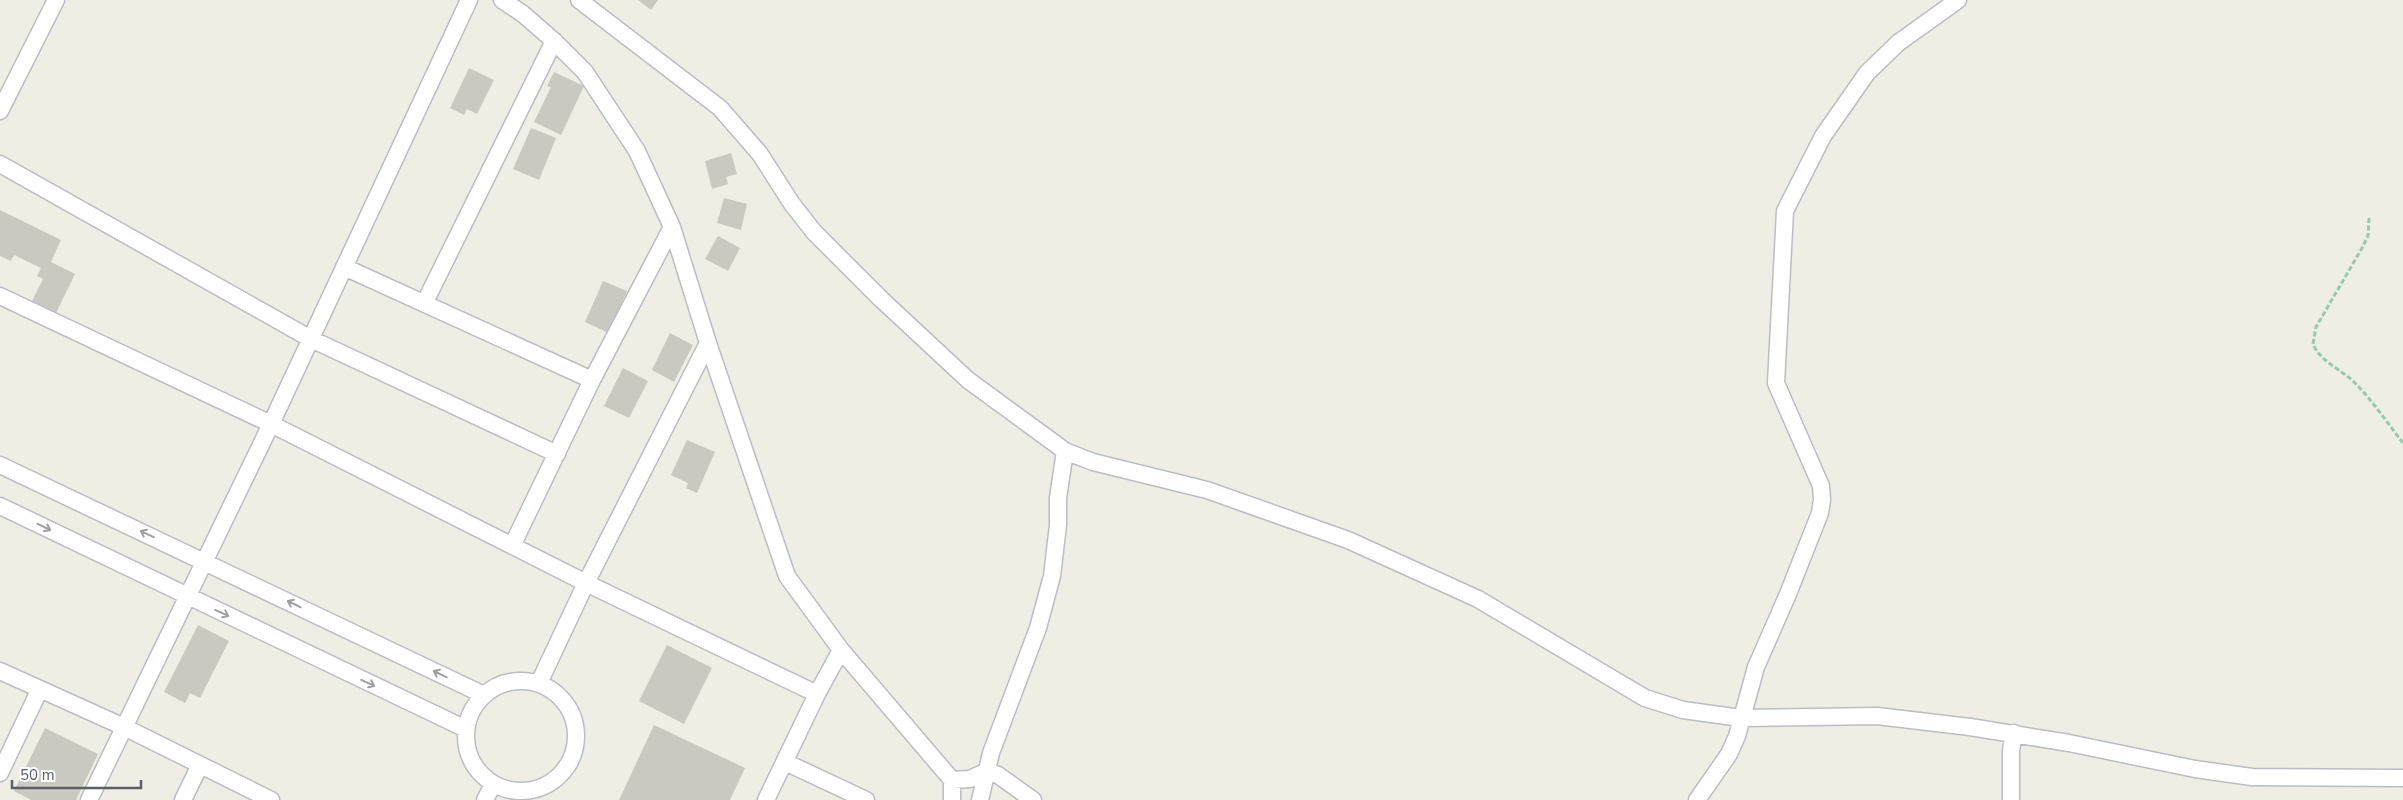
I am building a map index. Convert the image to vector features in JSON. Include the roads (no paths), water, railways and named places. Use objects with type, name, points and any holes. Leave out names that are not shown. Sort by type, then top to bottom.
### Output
[{"type":"street","points":[[0,111],[56,0]]},
{"type":"street","points":[[89,800],[203,560],[271,424],[469,0]]},
{"type":"street","points":[[502,0],[523,14],[554,41],[584,72],[637,151],[672,227],[708,344],[787,576],[841,650],[952,780],[952,800]]},
{"type":"street","points":[[579,0],[720,108],[760,154],[792,204],[814,232],[968,380],[1065,451],[1094,462],[1207,490],[1348,540],[1478,599],[1538,633],[1644,698],[1683,710],[1741,718],[1877,716],[2014,732],[2195,769],[2252,777],[2403,778]]},
{"type":"street","points":[[1697,800],[1729,754],[1737,736],[1756,667],[1817,521],[1822,500],[1820,486],[1776,383],[1785,211],[1823,136],[1867,73],[1898,43],[1958,0]]},
{"type":"street","points":[[425,302],[554,41]]},
{"type":"street","points":[[0,164],[310,339],[557,454]]},
{"type":"street","points":[[512,546],[592,380],[672,227]]},
{"type":"street","points":[[344,267],[425,302],[592,380]]},
{"type":"street","points":[[0,296],[271,424],[586,583],[817,694]]},
{"type":"street","points":[[539,683],[586,583],[708,344]]},
{"type":"street","points":[[980,800],[991,753],[1038,628],[1052,576],[1058,498],[1065,451]]},
{"type":"street","points":[[0,464],[484,695]]},
{"type":"street","points":[[0,506],[466,729]]},
{"type":"street","points":[[766,800],[817,694],[841,650]]},
{"type":"street","points":[[0,671],[124,727],[271,800]]},
{"type":"street","points":[[519,681],[539,683],[551,689],[565,703],[574,720],[576,740],[571,758],[560,774],[549,783],[531,790],[512,790],[493,784],[475,767],[468,750],[466,729],[472,710],[484,695],[500,685],[519,681]]},
{"type":"street","points":[[0,773],[40,689]]},
{"type":"street","points":[[2011,800],[2011,751],[2014,732]]},
{"type":"street","points":[[784,762],[866,800]]},
{"type":"street","points":[[183,800],[200,765]]},
{"type":"street","points":[[952,780],[970,779],[987,771],[998,775],[1032,800]]},
{"type":"street","points":[[485,800],[493,784]]}]
